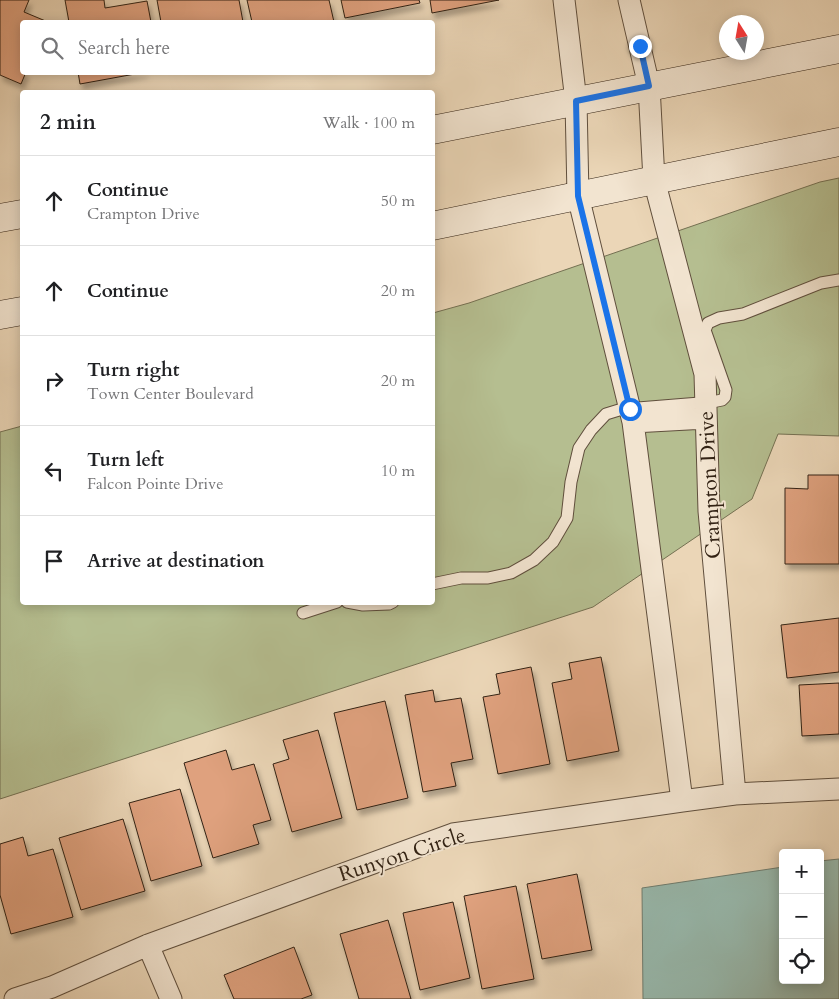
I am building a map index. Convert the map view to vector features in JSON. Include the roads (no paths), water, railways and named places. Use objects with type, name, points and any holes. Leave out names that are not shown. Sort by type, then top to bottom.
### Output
[{"type":"main road","points":[[435,129],[839,49]]},
{"type":"main road","points":[[435,225],[839,142]]},
{"type":"main road","points":[[0,218],[20,214]]},
{"type":"main road","points":[[0,315],[20,310]]},
{"type":"street","points":[[564,0],[576,101],[578,196],[631,415],[682,800]]},
{"type":"street","name":"Crampton Drive","points":[[629,0],[649,86],[654,180],[705,374],[709,511],[734,794]]},
{"type":"street","points":[[631,415],[706,410]]},
{"type":"street","name":"Runyon Circle","points":[[15,999],[52,987],[148,945],[453,834],[682,800],[734,794],[839,789]]},
{"type":"street","points":[[148,945],[171,999]]},
{"type":"lane","points":[[706,410],[726,397],[726,390],[706,330],[708,324],[719,318],[743,314],[821,283],[839,280]]},
{"type":"lane","points":[[435,583],[462,578],[488,578],[511,573],[534,560],[553,542],[567,518],[571,482],[579,448],[606,414],[631,415]]},
{"type":"lane","points":[[303,613],[328,605]]},
{"type":"water","points":[[839,859],[839,999],[643,999],[642,888],[779,868],[779,984],[824,984],[824,861]]}]
